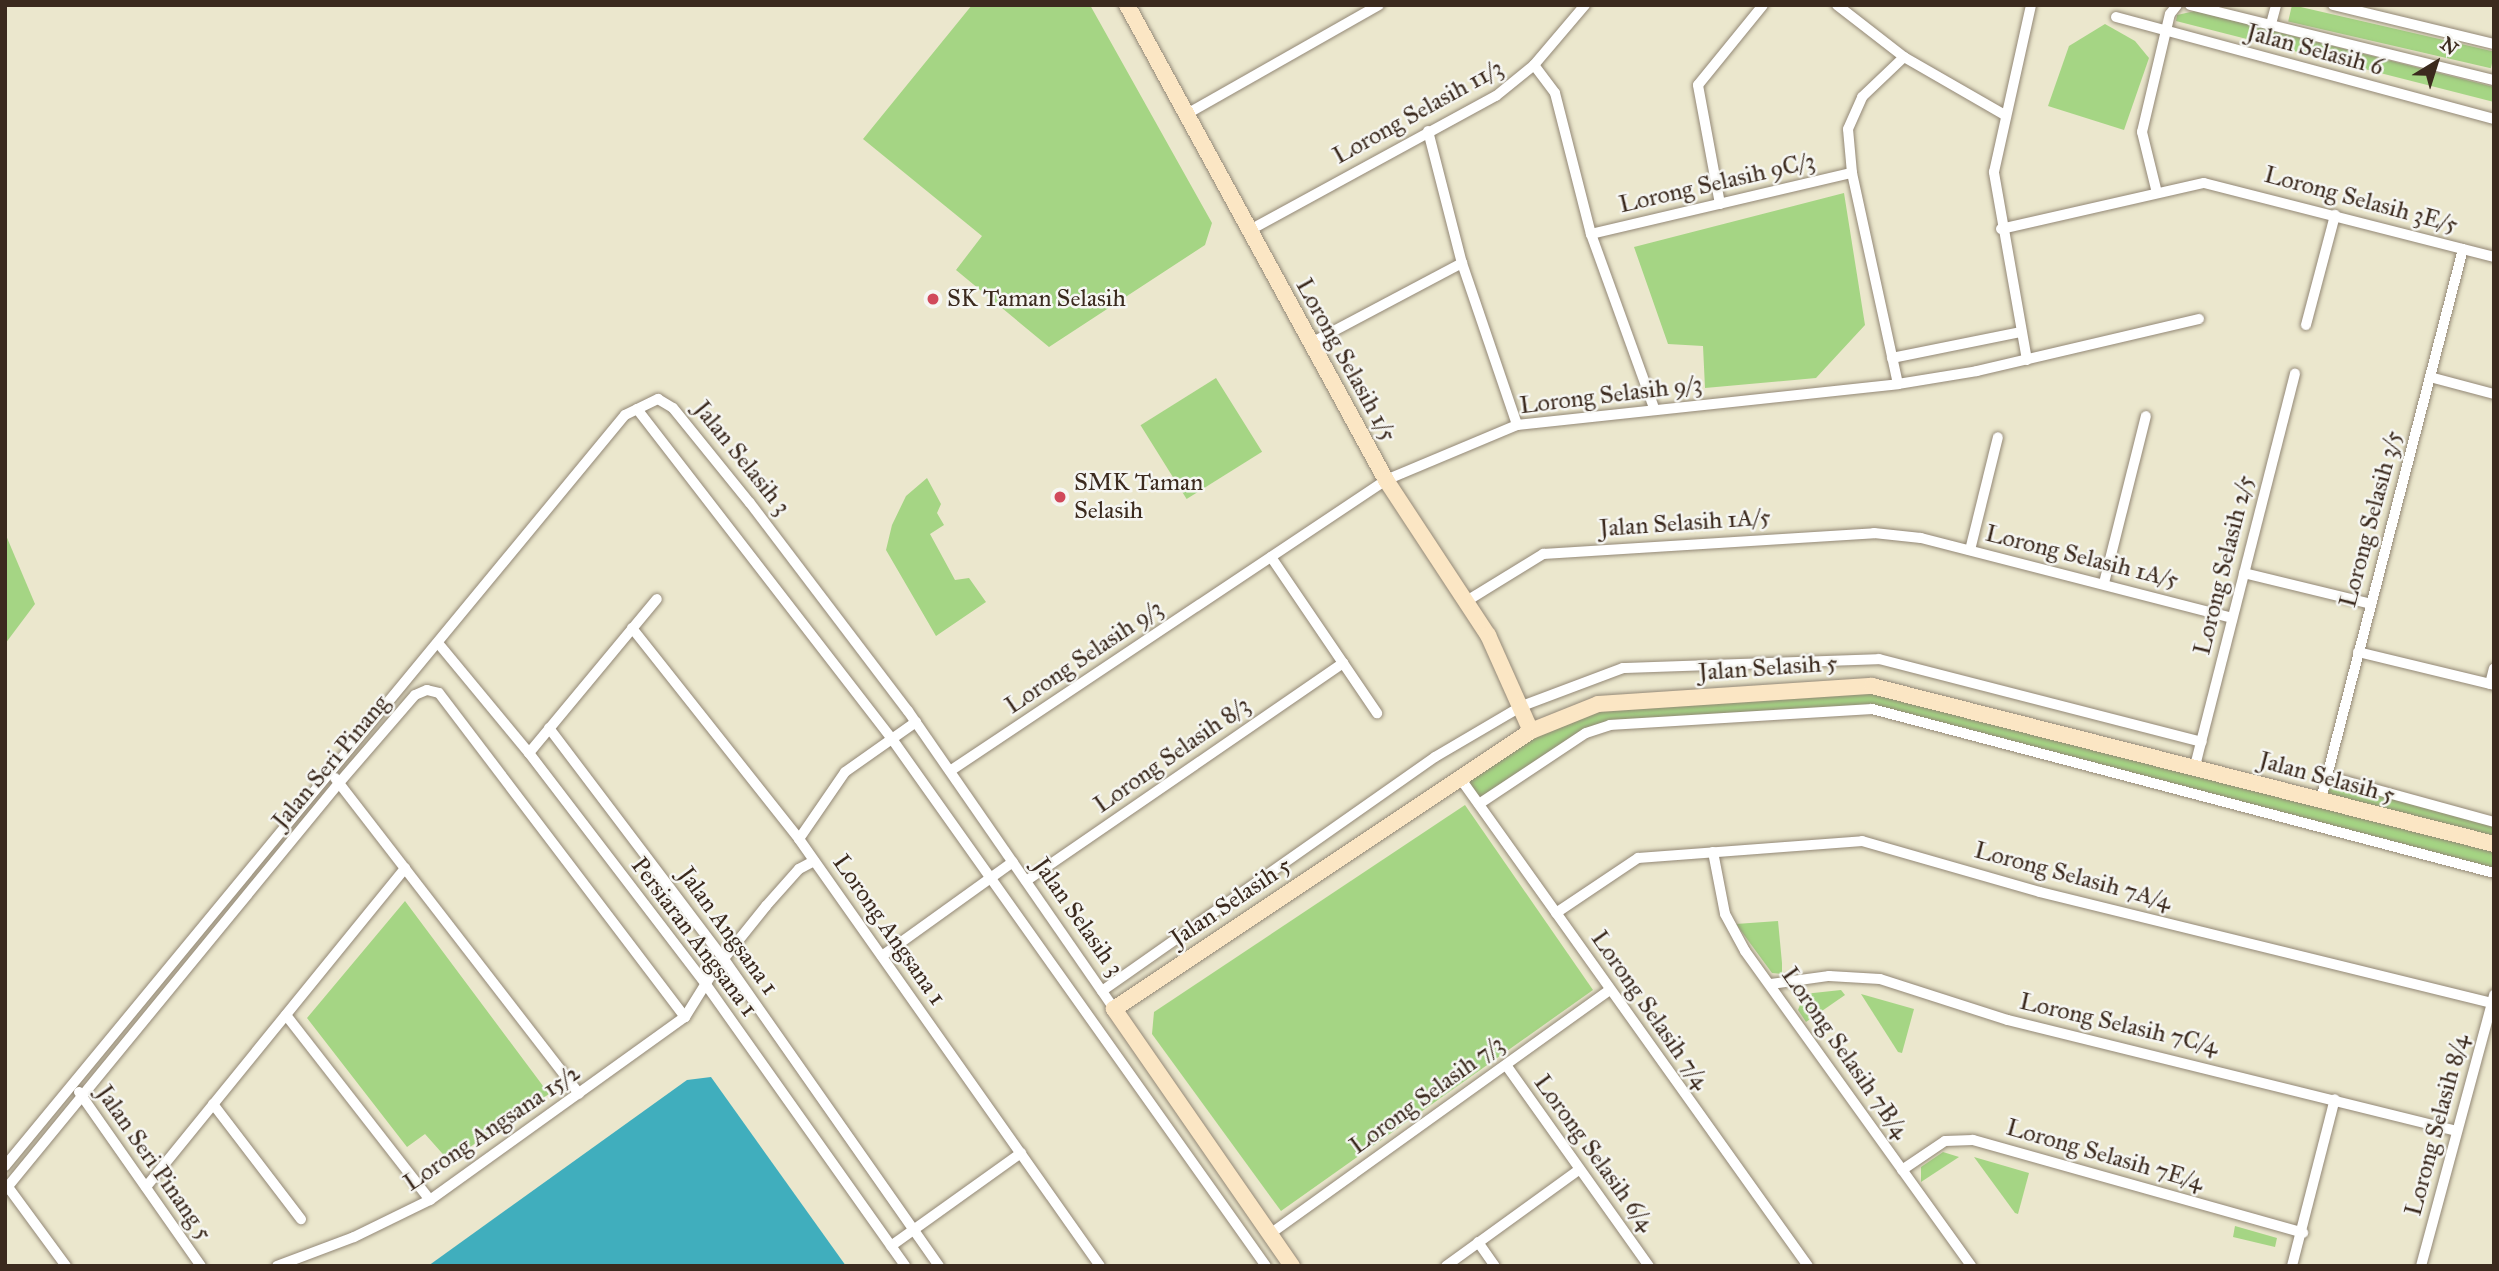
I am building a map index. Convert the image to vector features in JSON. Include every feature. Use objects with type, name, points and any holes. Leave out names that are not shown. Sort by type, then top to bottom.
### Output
[{"type":"street","name":"Lorong Selasih 1/5","points":[[1127,5],[1386,481],[1488,635],[1531,731]]},
{"type":"street","points":[[1187,114],[1379,5]]},
{"type":"street","name":"Lorong Selasih 11/3","points":[[1250,230],[1496,96],[1534,65],[1586,5]]},
{"type":"street","points":[[1720,204],[1698,85],[1763,5]]},
{"type":"street","points":[[1837,5],[1904,57],[2005,115]]},
{"type":"street","points":[[2027,360],[2001,229],[1994,172],[2031,5]]},
{"type":"street","points":[[2001,229],[2157,193],[2142,132],[2166,32],[2177,5]]},
{"type":"street","points":[[2190,5],[2494,80]]},
{"type":"street","points":[[2271,24],[2276,5]]},
{"type":"street","points":[[2333,5],[2494,44]]},
{"type":"street","name":"Jalan Selasih 6","points":[[2116,17],[2494,119]]},
{"type":"street","points":[[1898,384],[1852,173],[1850,117],[1862,97],[1904,57]]},
{"type":"street","points":[[1534,65],[1555,93],[1591,234],[1654,408]]},
{"type":"street","points":[[1428,131],[1462,263],[1517,425]]},
{"type":"street","name":"Lorong Selasih 9C/3","points":[[1591,234],[1852,173]]},
{"type":"street","name":"Lorong Selasih 3E/5","points":[[2157,193],[2218,184],[2494,257]]},
{"type":"street","points":[[2306,326],[2335,215]]},
{"type":"street","name":"Lorong Selasih 3/5","points":[[2320,799],[2463,249]]},
{"type":"street","points":[[1311,343],[1462,263]]},
{"type":"street","name":"Lorong Selasih 9/3","points":[[950,771],[1386,481],[1517,425],[1654,408],[1898,384],[2027,360],[2199,319]]},
{"type":"street","points":[[1892,358],[2021,332]]},
{"type":"street","name":"Lorong Selasih 2/5","points":[[2195,766],[2295,374]]},
{"type":"street","points":[[2430,377],[2494,394]]},
{"type":"street","name":"Jalan Selasih 3","points":[[1266,1266],[892,739],[771,577],[637,409],[657,399],[673,408],[916,722],[1293,1266]]},
{"type":"street","name":"Jalan Seri Pinang","points":[[5,1166],[625,415],[637,409]]},
{"type":"street","points":[[2104,583],[2146,416]]},
{"type":"street","points":[[1970,550],[1997,438]]},
{"type":"street","name":"Jalan Selasih 1A/5","points":[[1465,601],[1543,554],[1874,533],[1921,538]]},
{"type":"street","name":"Lorong Selasih 1A/5","points":[[1921,538],[2232,618]]},
{"type":"street","points":[[1271,557],[1377,713]]},
{"type":"street","points":[[2244,573],[2371,604]]},
{"type":"street","points":[[529,753],[657,599]]},
{"type":"street","name":"Lorong Angsana 1","points":[[632,628],[799,839],[1100,1266]]},
{"type":"street","name":"Persiaran Angsana 1","points":[[438,643],[529,753],[706,986],[905,1266]]},
{"type":"street","points":[[2358,652],[2492,684],[2494,668]]},
{"type":"street","name":"Jalan Selasih 5","points":[[1102,991],[1435,757],[1522,706],[1623,668],[1879,659],[2202,742]]},
{"type":"street","name":"Lorong Selasih 8/3","points":[[1026,881],[1343,663]]},
{"type":"street","name":"Jalan Selasih 5","points":[[1114,1009],[1531,731],[1598,704],[1872,686],[2494,844]]},
{"type":"street","name":"Jalan Seri Pinang","points":[[7,1189],[339,783],[415,695],[427,690],[439,693],[685,1017]]},
{"type":"street","points":[[1479,804],[1586,733],[1610,725],[1872,709],[2494,873]]},
{"type":"street","points":[[799,839],[845,772],[916,722]]},
{"type":"street","name":"Jalan Angsana 1","points":[[550,728],[724,959],[939,1266]]},
{"type":"street","points":[[330,772],[579,1094]]},
{"type":"street","name":"Jalan Selasih 5","points":[[2326,776],[2494,822]]},
{"type":"street","name":"Lorong Selasih 7/4","points":[[1460,778],[1808,1266]]},
{"type":"street","name":"Lorong Selasih 7A/4","points":[[1556,913],[1638,858],[1862,841],[2040,892],[2493,999]]},
{"type":"street","name":"Lorong Selasih 7B/4","points":[[1713,852],[1725,915],[1745,951],[1971,1266]]},
{"type":"street","name":"Lorong Angsana 15/2","points":[[277,1266],[303,1261],[430,1200],[685,1017],[724,959],[799,870],[814,861]]},
{"type":"street","points":[[882,956],[1013,862]]},
{"type":"street","points":[[146,1187],[405,869]]},
{"type":"street","name":"Lorong Selasih 7C/4","points":[[1771,984],[1829,976],[1880,979],[2008,1020],[2456,1131]]},
{"type":"street","name":"Lorong Selasih 7/3","points":[[1270,1234],[1609,990]]},
{"type":"street","name":"Lorong Selasih 8/4","points":[[2421,1266],[2493,999]]},
{"type":"street","points":[[286,1015],[430,1200]]},
{"type":"street","name":"Lorong Selasih 6/4","points":[[1506,1065],[1649,1266]]},
{"type":"street","name":"Jalan Seri Pinang 5","points":[[73,1083],[201,1266]]},
{"type":"street","points":[[2292,1266],[2303,1233],[2335,1099]]},
{"type":"street","points":[[213,1104],[301,1219]]},
{"type":"street","name":"Lorong Selasih 7E/4","points":[[1902,1170],[1945,1141],[1973,1140],[2303,1233]]},
{"type":"street","points":[[891,1246],[1021,1153]]},
{"type":"street","points":[[1446,1266],[1580,1169]]},
{"type":"street","points":[[7,1189],[66,1266]]},
{"type":"street","points":[[1478,1242],[1495,1266]]},
{"type":"green space","points":[[972,5],[1090,5],[1212,223],[1205,245],[1049,347],[956,270],[982,236],[863,139]]},
{"type":"green space","points":[[2292,5],[2494,52],[2491,68],[2288,22]]},
{"type":"green space","points":[[2195,11],[2494,87],[2494,102],[2176,21],[2177,15]]},
{"type":"green space","points":[[2105,24],[2135,41],[2149,58],[2124,130],[2048,106],[2069,46]]},
{"type":"green space","points":[[1844,193],[1865,325],[1816,378],[1705,388],[1703,346],[1668,344],[1634,247]]},
{"type":"green space","points":[[1216,378],[1262,452],[1187,499],[1141,425]]},
{"type":"green space","points":[[927,478],[941,504],[937,513],[944,525],[930,534],[955,580],[969,578],[986,602],[936,636],[886,550],[892,525],[906,496]]},
{"type":"green space","points":[[5,533],[35,604],[5,644]]},
{"type":"green space","points":[[1872,686],[2320,799],[2326,776],[2494,822],[2494,873],[1872,709],[1610,725],[1586,734],[1479,804],[1460,778],[1570,714]]},
{"type":"green space","points":[[1465,805],[1593,990],[1281,1211],[1152,1034],[1154,1012]]},
{"type":"green space","points":[[405,901],[549,1094],[449,1161],[425,1134],[407,1147],[307,1018]]},
{"type":"green space","points":[[1778,921],[1782,974],[1772,973],[1736,924]]},
{"type":"green space","points":[[1841,990],[1845,995],[1806,1022],[1798,1010],[1804,994]]},
{"type":"green space","points":[[1861,994],[1914,1009],[1902,1053],[1898,1052]]},
{"type":"green space","points":[[1943,1152],[1959,1157],[1921,1182],[1921,1167]]},
{"type":"green space","points":[[1974,1157],[2029,1173],[2018,1214],[2015,1213]]},
{"type":"green space","points":[[2235,1226],[2277,1238],[2275,1247],[2233,1237]]},
{"type":"water","points":[[711,1077],[846,1266],[428,1266],[687,1080]]},
{"type":"place","name":"SK Taman Selasih","points":[[933,299]]},
{"type":"place","name":"SMK Taman Selasih","points":[[1060,497]]}]
